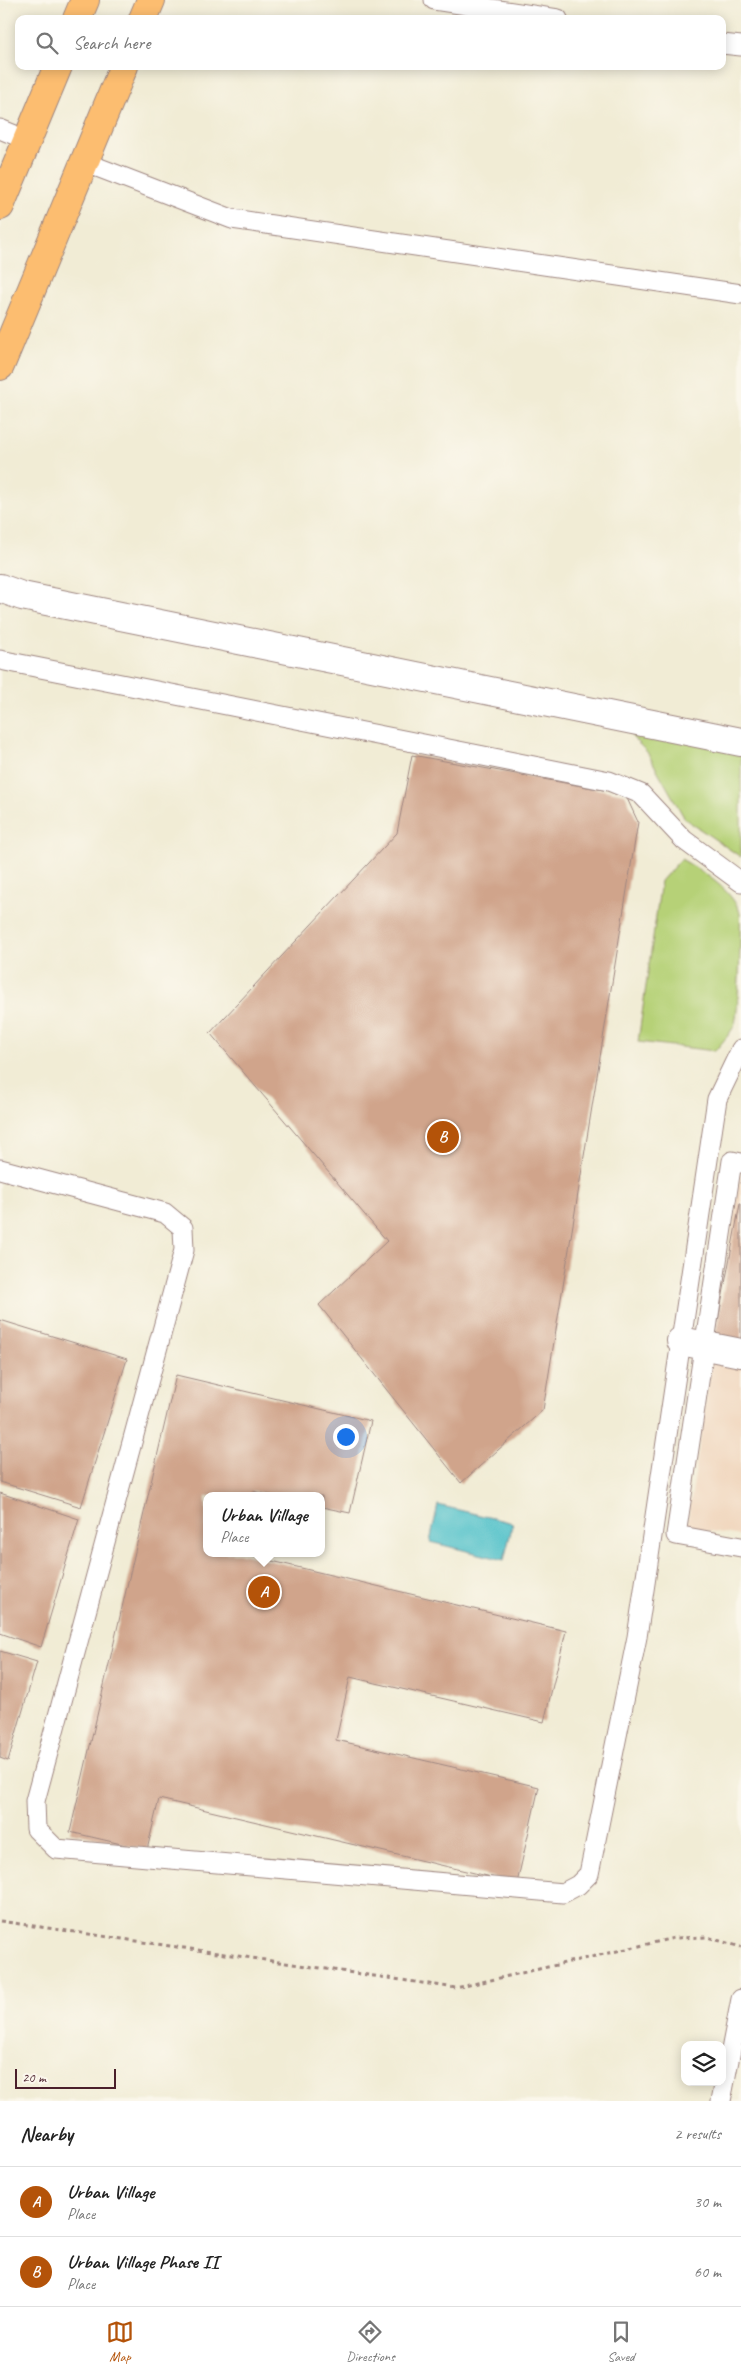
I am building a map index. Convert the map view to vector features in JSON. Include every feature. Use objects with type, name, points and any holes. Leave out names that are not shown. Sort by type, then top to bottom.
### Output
[{"type":"highway","points":[[79,15],[85,0]]},
{"type":"highway","points":[[145,15],[151,0]]},
{"type":"highway","points":[[0,206],[56,70]]},
{"type":"highway","points":[[0,366],[122,70]]},
{"type":"street","points":[[0,588],[22,596],[741,742]]},
{"type":"street","points":[[693,1343],[741,1353]]},
{"type":"lane","points":[[434,0],[532,15]]},
{"type":"lane","points":[[726,44],[741,46]]},
{"type":"lane","points":[[0,129],[27,140]]},
{"type":"lane","points":[[84,162],[232,219],[741,294]]},
{"type":"lane","points":[[0,660],[609,781],[641,794],[684,840],[741,882]]},
{"type":"lane","points":[[741,1050],[717,1099],[676,1535],[741,1547]]},
{"type":"lane","points":[[0,1169],[165,1213],[182,1228],[184,1250],[35,1801],[36,1829],[56,1849],[563,1893],[578,1885],[589,1874],[637,1637],[693,1343],[732,1161],[741,1163]]},
{"type":"lane","points":[[721,2101],[741,1999]]},
{"type":"path","points":[[0,1921],[456,1988],[674,1938],[707,1938],[741,1947]]},
{"type":"shaded area","points":[[741,1170],[741,1536],[687,1527]]},
{"type":"green space","points":[[621,711],[741,736],[741,857],[685,819],[647,752],[633,738]]},
{"type":"green space","points":[[681,859],[715,881],[730,895],[740,912],[739,985],[735,1023],[729,1034],[715,1051],[638,1042],[661,881]]},
{"type":"water","points":[[438,1505],[513,1523],[504,1560],[430,1542]]},
{"type":"building","points":[[412,755],[625,794],[638,822],[543,1410],[461,1483],[319,1305],[387,1241],[210,1033],[397,833]]},
{"type":"building","points":[[741,1204],[741,1342],[715,1337]]},
{"type":"building","points":[[0,1320],[127,1359],[81,1507],[0,1482]]},
{"type":"building","points":[[176,1375],[371,1421],[350,1513],[325,1508],[325,1492],[203,1492],[203,1557],[255,1557],[566,1631],[544,1722],[350,1677],[336,1740],[539,1787],[517,1883],[159,1799],[147,1850],[70,1832]]},
{"type":"building","points":[[0,1493],[79,1519],[41,1647],[0,1633]]},
{"type":"building","points":[[0,1651],[37,1662],[8,1761],[0,1758]]},
{"type":"place","name":"Urban Village Phase II","points":[[443,1137]]},
{"type":"place","name":"Urban Village","points":[[264,1592]]}]
